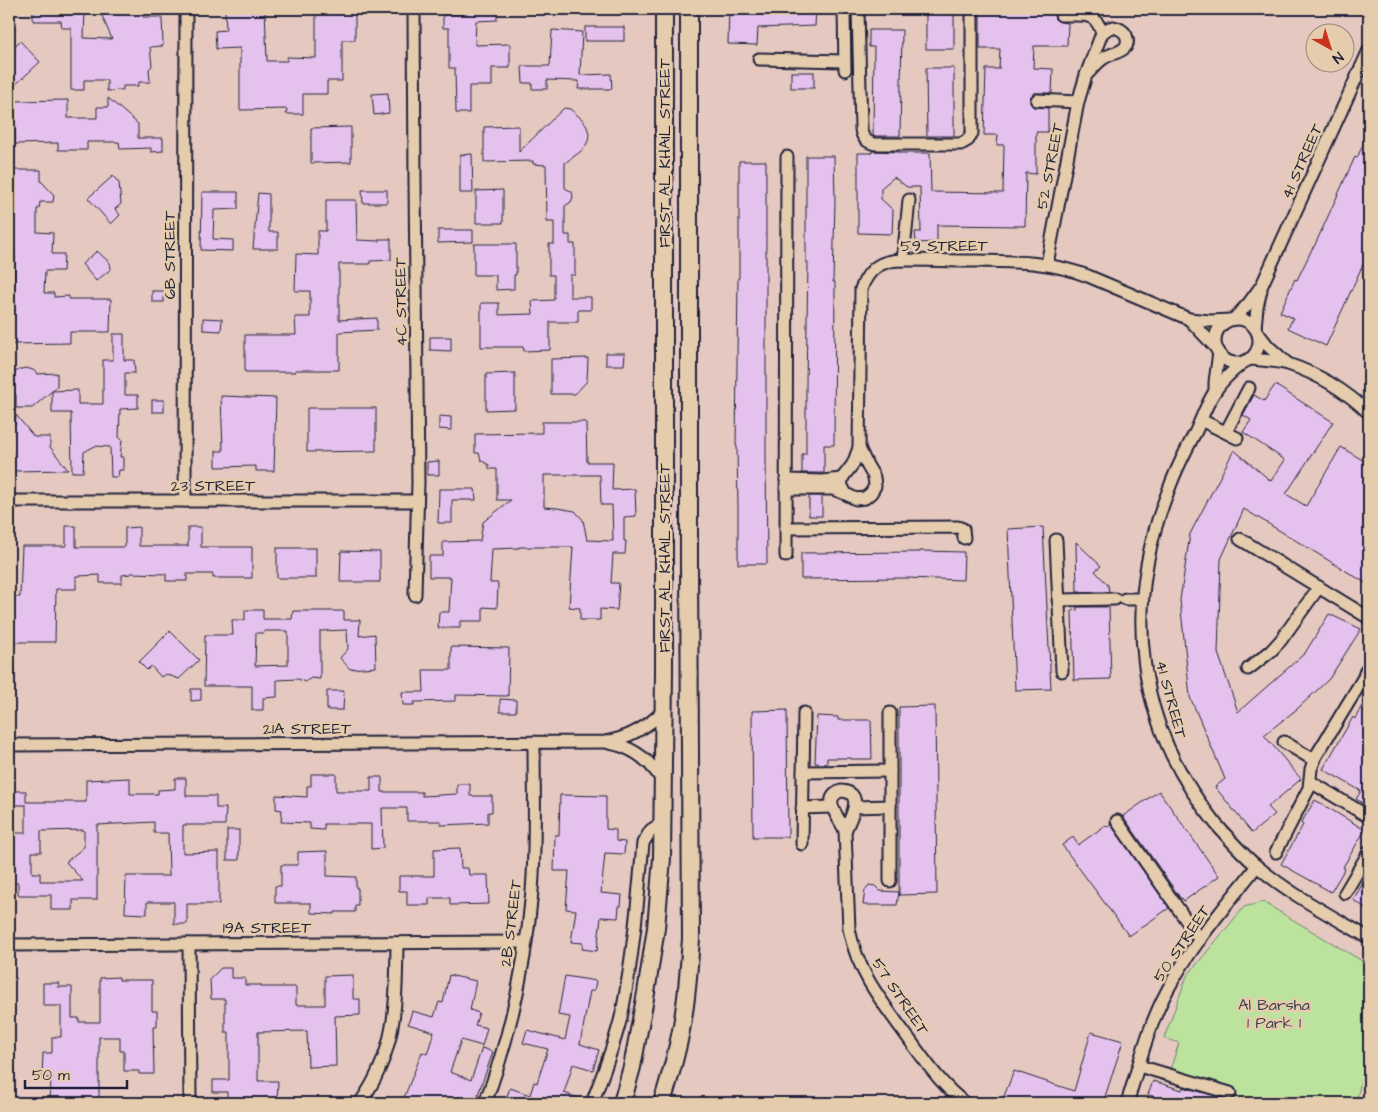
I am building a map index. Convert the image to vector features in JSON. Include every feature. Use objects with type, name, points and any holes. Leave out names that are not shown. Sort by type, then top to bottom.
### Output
[{"type":"main road","name":"FIRST AL KHAIL STREET","points":[[622,1103],[640,1030],[656,928],[660,884],[664,710],[664,9]]},
{"type":"main road","name":"FIRST AL KHAIL STREET","points":[[662,1103],[674,1063],[684,1014],[688,987],[691,938],[689,9]]},
{"type":"main road","points":[[663,439],[670,458],[672,535],[677,542],[689,540]]},
{"type":"street","name":"6B STREET","points":[[186,9],[186,501]]},
{"type":"street","name":"4C STREET","points":[[414,9],[417,501],[415,595]]},
{"type":"street","points":[[760,59],[845,65],[844,9]]},
{"type":"street","points":[[858,9],[862,134],[866,141],[875,144],[961,144],[968,140],[972,133],[972,9]]},
{"type":"street","points":[[1061,15],[1093,18],[1099,23],[1102,33],[1109,28],[1117,28],[1124,32],[1127,41],[1121,52],[1104,57],[1086,75]]},
{"type":"street","name":"52 STREET","points":[[1046,264],[1078,102],[1102,33]]},
{"type":"street","name":"41 STREET","points":[[1256,330],[1257,306],[1262,285],[1369,50]]},
{"type":"street","points":[[1037,100],[1078,102]]},
{"type":"street","points":[[786,157],[786,556]]},
{"type":"street","points":[[903,260],[909,200]]},
{"type":"street","name":"59 STREET","points":[[859,448],[860,289],[870,272],[886,262],[903,260],[1046,264],[1088,276],[1189,319],[1203,321],[1232,320]]},
{"type":"street","name":"41 STREET","points":[[1232,320],[1249,303],[1262,285]]},
{"type":"street","name":"59 STREET","points":[[1189,319],[1218,350]]},
{"type":"street","points":[[1288,364],[1247,360],[1240,362],[1230,361],[1222,356],[1218,350],[1216,334],[1222,326],[1232,320],[1246,321],[1256,330],[1268,346],[1288,364],[1327,382],[1346,394],[1369,413]]},
{"type":"street","points":[[1247,360],[1258,347],[1259,337],[1256,330]]},
{"type":"street","name":"41 STREET","points":[[1215,390],[1214,382],[1218,350]]},
{"type":"street","name":"41 STREET","points":[[1247,360],[1215,390],[1162,505],[1149,551],[1142,599],[1145,667],[1154,708],[1170,752],[1188,786],[1232,843],[1256,866],[1285,888],[1369,938]]},
{"type":"street","points":[[1226,432],[1249,388]]},
{"type":"street","points":[[1201,420],[1237,438]]},
{"type":"street","points":[[786,484],[833,490],[856,499],[865,498],[875,486],[874,478],[859,448]]},
{"type":"street","points":[[846,494],[842,488],[841,480],[853,464],[859,448]]},
{"type":"street","points":[[786,484],[841,480]]},
{"type":"street","name":"23 STREET","points":[[9,501],[417,501]]},
{"type":"street","points":[[786,528],[958,527],[963,529],[964,538]]},
{"type":"street","points":[[1240,539],[1369,618]]},
{"type":"street","points":[[1056,540],[1062,672]]},
{"type":"street","points":[[1248,669],[1271,651],[1281,640],[1319,587]]},
{"type":"street","points":[[1058,600],[1142,599]]},
{"type":"street","points":[[1276,852],[1309,788],[1311,782],[1310,773],[1314,760],[1368,677]]},
{"type":"street","name":"21A STREET","points":[[9,745],[605,742],[638,732],[656,719],[664,710]]},
{"type":"street","points":[[802,844],[804,713]]},
{"type":"street","points":[[890,713],[890,881]]},
{"type":"street","name":"2B STREET","points":[[485,1103],[500,1062],[510,1025],[531,900],[534,742]]},
{"type":"street","name":"21A STREET","points":[[605,742],[626,747],[644,758],[658,774],[663,784]]},
{"type":"street","points":[[1284,742],[1314,760]]},
{"type":"street","points":[[803,772],[890,771]]},
{"type":"street","points":[[1311,782],[1369,817]]},
{"type":"street","points":[[842,791],[846,791],[852,796],[855,803],[845,831],[832,807],[833,798],[838,792],[842,791]]},
{"type":"street","points":[[855,807],[890,806]]},
{"type":"street","points":[[802,808],[832,807]]},
{"type":"street","points":[[1118,821],[1200,940]]},
{"type":"street","points":[[592,1103],[610,1054],[621,1015],[634,940],[643,843],[651,830],[662,822]]},
{"type":"street","name":"57 STREET","points":[[845,831],[849,929],[851,941],[860,965],[876,993],[934,1072],[964,1103]]},
{"type":"street","points":[[1345,893],[1369,852]]},
{"type":"street","name":"50 STREET","points":[[1127,1103],[1149,1031],[1166,993],[1187,957],[1256,866]]},
{"type":"street","name":"19A STREET","points":[[9,945],[525,942]]},
{"type":"street","points":[[360,1103],[374,1081],[392,1030],[396,995],[397,943]]},
{"type":"street","points":[[189,944],[190,1103]]},
{"type":"street","points":[[1138,1066],[1230,1093]]},
{"type":"green space","name":"Al Barsha 1 Park 1","points":[[1263,902],[1369,965],[1369,1044],[1356,1103],[1235,1103],[1237,1095],[1170,1070],[1179,1043],[1164,1038],[1187,976],[1244,907]]},
{"type":"building","points":[[33,9],[85,9],[84,38],[112,39],[99,9],[139,9],[143,17],[162,17],[163,46],[150,47],[152,66],[149,69],[150,82],[139,82],[138,86],[123,86],[123,90],[107,91],[107,80],[84,80],[84,90],[71,90],[71,28],[62,28],[61,21],[33,21]]},
{"type":"building","points":[[225,9],[265,9],[267,61],[287,61],[287,57],[316,58],[316,9],[355,9],[355,40],[342,40],[342,81],[327,81],[327,94],[303,94],[303,114],[286,114],[287,109],[240,110],[240,48],[216,49],[215,31],[226,30]]},
{"type":"building","points":[[470,9],[497,9],[497,20],[476,21],[475,45],[510,44],[510,68],[492,68],[492,86],[469,86],[469,113],[456,113],[455,68],[449,68],[449,28],[443,28],[443,15],[464,14]]},
{"type":"building","points":[[729,9],[816,9],[815,26],[758,28],[757,45],[728,44]]},
{"type":"building","points":[[926,9],[954,9],[954,49],[926,49]]},
{"type":"building","points":[[980,9],[1057,9],[1054,14],[1055,19],[1068,23],[1067,46],[1034,46],[1033,68],[1053,69],[1052,93],[1034,93],[1030,99],[1033,107],[1048,108],[1048,132],[1036,132],[1036,174],[1026,173],[1025,226],[937,225],[937,242],[916,243],[915,232],[921,232],[920,187],[907,187],[894,177],[881,188],[881,199],[893,210],[892,234],[858,233],[858,153],[872,153],[872,151],[930,153],[931,192],[1003,193],[1004,145],[997,145],[998,135],[984,135],[986,69],[999,69],[1000,49],[980,49]]},
{"type":"building","points":[[585,27],[624,27],[624,41],[585,41]]},
{"type":"building","points":[[552,30],[582,32],[580,75],[611,74],[612,89],[578,89],[579,81],[547,80],[547,89],[532,89],[532,83],[523,83],[522,66],[550,66]]},
{"type":"building","points":[[869,30],[902,30],[900,136],[873,135],[874,47],[869,47]]},
{"type":"building","points":[[20,41],[40,62],[14,86],[14,74],[9,78],[9,51]]},
{"type":"building","points":[[926,68],[954,68],[954,136],[927,136]]},
{"type":"building","points":[[791,72],[814,72],[814,88],[791,88]]},
{"type":"building","points":[[388,93],[389,113],[374,115],[372,94]]},
{"type":"building","points":[[108,98],[138,124],[138,138],[163,138],[163,151],[151,152],[151,148],[120,149],[119,142],[87,142],[87,150],[58,150],[58,143],[15,144],[15,131],[12,131],[11,114],[14,114],[14,101],[68,100],[68,118],[97,118],[97,107],[108,107]]},
{"type":"building","points":[[564,108],[570,109],[583,120],[589,134],[585,147],[565,163],[565,188],[572,192],[573,197],[571,202],[565,206],[565,235],[570,235],[570,244],[575,244],[575,275],[570,275],[570,297],[591,297],[591,310],[578,310],[578,322],[550,322],[550,350],[524,351],[523,347],[481,347],[481,303],[499,303],[499,315],[533,314],[532,301],[554,300],[554,275],[549,275],[549,244],[554,244],[554,222],[547,222],[546,165],[533,164],[533,161],[484,162],[484,127],[519,126],[519,152]]},
{"type":"building","points":[[351,127],[351,162],[311,163],[311,128]]},
{"type":"building","points":[[1369,131],[1369,251],[1326,346],[1288,328],[1293,318],[1280,312],[1295,279],[1297,280],[1314,247],[1355,157],[1357,158]]},
{"type":"building","points":[[472,154],[473,193],[460,193],[460,155]]},
{"type":"building","points":[[806,156],[834,156],[834,445],[824,445],[824,473],[802,473],[802,454],[806,454],[808,262],[806,262]]},
{"type":"building","points":[[739,161],[766,161],[767,564],[738,564],[736,446]]},
{"type":"building","points":[[9,170],[41,170],[41,181],[54,195],[53,202],[40,202],[39,209],[37,209],[37,232],[53,233],[52,254],[64,254],[63,271],[45,271],[44,293],[54,293],[54,297],[69,296],[69,299],[111,299],[110,332],[70,332],[70,343],[10,344],[10,293],[14,293],[15,255],[10,255]]},
{"type":"building","points":[[113,176],[119,183],[121,204],[115,209],[120,215],[111,224],[88,198]]},
{"type":"building","points":[[362,190],[387,190],[387,203],[363,203]]},
{"type":"building","points":[[503,190],[503,223],[476,223],[476,191]]},
{"type":"building","points":[[202,192],[238,192],[238,209],[214,210],[213,239],[233,240],[233,251],[201,250]]},
{"type":"building","points":[[258,193],[269,194],[269,232],[278,232],[278,249],[253,249]]},
{"type":"building","points":[[326,200],[356,200],[357,240],[379,241],[379,239],[391,239],[391,260],[370,261],[370,264],[339,264],[339,320],[377,318],[377,330],[339,332],[339,370],[245,372],[245,335],[296,335],[295,317],[310,317],[310,291],[295,291],[296,254],[318,255],[318,231],[326,231]]},
{"type":"building","points":[[438,230],[473,230],[473,242],[438,243]]},
{"type":"building","points":[[474,244],[516,244],[514,289],[496,290],[496,275],[474,275]]},
{"type":"building","points":[[97,251],[110,263],[111,269],[96,281],[82,264]]},
{"type":"building","points":[[152,291],[164,291],[164,302],[152,302]]},
{"type":"building","points":[[203,318],[222,319],[221,331],[203,330]]},
{"type":"building","points":[[113,334],[124,334],[124,360],[134,360],[135,373],[125,373],[125,395],[138,395],[138,408],[120,409],[119,437],[122,440],[120,457],[123,457],[123,470],[119,470],[118,477],[111,477],[110,447],[95,446],[84,452],[83,472],[72,472],[71,413],[52,413],[52,391],[78,390],[78,404],[103,404],[103,360],[113,360]]},
{"type":"building","points":[[430,337],[451,337],[451,351],[430,350]]},
{"type":"building","points":[[606,353],[625,353],[624,365],[606,365]]},
{"type":"building","points":[[588,358],[587,381],[575,394],[551,394],[551,359]]},
{"type":"building","points":[[26,368],[38,374],[57,373],[57,386],[32,408],[16,408],[16,395],[9,395],[9,379],[15,372]]},
{"type":"building","points":[[515,373],[515,409],[486,410],[486,374]]},
{"type":"building","points":[[1275,385],[1333,422],[1286,494],[1306,506],[1341,447],[1369,464],[1369,585],[1244,509],[1221,559],[1218,653],[1238,712],[1305,653],[1329,614],[1361,629],[1329,679],[1297,709],[1264,735],[1301,779],[1268,807],[1275,814],[1252,833],[1215,787],[1225,779],[1190,697],[1180,600],[1190,534],[1234,450],[1271,481],[1285,460],[1243,432],[1251,420],[1243,415],[1254,395],[1264,401]]},
{"type":"building","points":[[221,396],[276,398],[274,471],[256,471],[256,466],[216,467],[216,451],[223,451]]},
{"type":"building","points":[[152,400],[164,400],[164,412],[152,412]]},
{"type":"building","points":[[307,408],[376,408],[376,451],[307,452]]},
{"type":"building","points":[[16,415],[34,437],[50,437],[50,447],[68,470],[13,471],[9,438],[12,435],[12,424],[15,424]]},
{"type":"building","points":[[439,416],[451,417],[451,430],[439,429]]},
{"type":"building","points":[[542,422],[586,422],[587,462],[613,462],[612,490],[635,489],[636,516],[624,517],[625,554],[613,554],[611,583],[619,583],[617,610],[600,609],[600,620],[580,620],[580,608],[569,607],[573,547],[492,549],[490,583],[498,583],[497,608],[483,607],[483,621],[460,621],[460,628],[438,628],[439,612],[449,612],[451,577],[429,577],[429,556],[443,556],[443,542],[480,541],[483,522],[511,500],[497,500],[497,469],[489,469],[489,465],[481,460],[479,453],[475,453],[475,434],[542,433]],"holes":[[[544,475],[600,475],[601,505],[612,505],[613,541],[587,540],[583,520],[575,511],[544,507]]]},
{"type":"building","points":[[439,461],[439,475],[427,475],[427,462]]},
{"type":"building","points":[[439,489],[475,489],[476,500],[452,500],[452,523],[438,523]]},
{"type":"building","points":[[809,496],[822,496],[822,516],[809,516]]},
{"type":"building","points":[[66,526],[76,526],[76,547],[125,547],[125,528],[139,527],[139,546],[188,546],[188,527],[201,527],[201,547],[252,547],[252,578],[213,578],[213,574],[187,574],[187,581],[166,581],[166,574],[131,573],[122,575],[122,583],[100,583],[100,575],[76,576],[76,589],[56,589],[55,642],[9,642],[9,597],[20,597],[22,546],[66,546]]},
{"type":"building","points":[[1043,527],[1051,689],[1015,690],[1008,529]]},
{"type":"building","points":[[1076,542],[1101,566],[1095,571],[1108,585],[1109,592],[1077,592]]},
{"type":"building","points":[[277,548],[316,548],[316,578],[277,578]]},
{"type":"building","points":[[341,551],[380,552],[380,582],[340,582]]},
{"type":"building","points":[[964,552],[963,580],[906,578],[801,579],[801,553]]},
{"type":"building","points":[[1077,607],[1109,607],[1111,679],[1074,680],[1072,611],[1077,610]]},
{"type":"building","points":[[245,610],[263,610],[263,619],[292,619],[293,611],[344,611],[344,620],[360,620],[359,636],[375,634],[376,667],[350,669],[340,658],[348,649],[347,630],[320,631],[320,679],[311,678],[305,682],[298,679],[277,680],[277,697],[263,698],[263,710],[252,710],[252,686],[204,686],[205,635],[233,635],[232,620],[245,620]],"holes":[[[288,631],[288,665],[255,666],[256,633]]]},
{"type":"building","points":[[170,631],[199,660],[179,679],[165,674],[161,677],[151,666],[147,670],[139,662]]},
{"type":"building","points":[[451,647],[509,648],[508,696],[456,695],[456,701],[414,702],[414,705],[403,705],[402,692],[424,692],[423,670],[451,670]]},
{"type":"building","points":[[191,689],[201,689],[201,700],[191,701]]},
{"type":"building","points":[[327,691],[344,691],[343,710],[327,710]]},
{"type":"building","points":[[1368,694],[1369,807],[1356,799],[1361,791],[1323,769],[1353,717],[1355,719]]},
{"type":"building","points":[[500,699],[516,700],[516,712],[500,712]]},
{"type":"building","points":[[935,706],[937,894],[899,895],[899,707]]},
{"type":"building","points":[[787,710],[788,837],[753,837],[752,711]]},
{"type":"building","points":[[817,716],[838,717],[838,720],[871,720],[872,759],[827,758],[827,764],[815,763]]},
{"type":"building","points":[[311,774],[336,774],[336,791],[371,791],[371,777],[382,777],[382,792],[422,792],[422,796],[457,794],[457,784],[470,784],[470,796],[492,796],[492,812],[488,812],[488,823],[441,825],[441,821],[407,821],[407,808],[382,808],[383,848],[371,849],[371,824],[324,824],[324,830],[310,829],[310,823],[281,822],[282,810],[276,809],[276,795],[307,797],[307,786],[311,786]]},
{"type":"building","points":[[130,778],[130,794],[158,794],[158,790],[175,789],[175,778],[186,778],[186,796],[216,796],[216,808],[226,808],[225,825],[183,825],[183,853],[219,852],[219,904],[187,904],[187,924],[174,924],[174,902],[147,902],[147,914],[125,913],[126,876],[169,876],[168,833],[154,833],[154,822],[97,825],[97,900],[73,900],[73,910],[51,910],[51,895],[18,895],[18,883],[10,883],[9,833],[26,833],[26,805],[13,805],[14,791],[26,791],[26,802],[86,802],[86,780]],"holes":[[[84,830],[84,847],[66,862],[83,881],[40,881],[40,873],[32,873],[32,852],[41,852],[41,831]]]},
{"type":"building","points":[[1159,791],[1219,876],[1184,901],[1123,816]]},
{"type":"building","points":[[560,795],[606,796],[606,829],[616,830],[616,841],[625,842],[624,854],[605,853],[601,893],[622,895],[618,918],[601,917],[597,951],[582,949],[583,943],[571,942],[576,910],[566,909],[569,871],[554,871],[555,835],[559,835]]},
{"type":"building","points":[[1315,800],[1365,830],[1331,892],[1281,864],[1303,825],[1301,823]]},
{"type":"building","points":[[1106,825],[1107,827],[1111,825],[1169,908],[1129,936],[1062,845],[1073,837],[1078,845]]},
{"type":"building","points":[[227,830],[239,830],[239,860],[227,860]]},
{"type":"building","points":[[460,848],[461,868],[468,868],[469,875],[488,875],[489,904],[450,905],[450,898],[429,898],[429,905],[407,905],[407,891],[399,891],[399,876],[434,876],[434,849]]},
{"type":"building","points":[[327,851],[327,876],[356,877],[358,905],[355,905],[355,912],[335,912],[335,914],[311,913],[311,903],[275,903],[275,886],[281,886],[281,865],[298,865],[298,852]]},
{"type":"building","points":[[1369,873],[1369,910],[1353,900]]},
{"type":"building","points":[[869,885],[875,886],[880,891],[899,892],[897,905],[863,905],[865,890]]},
{"type":"building","points":[[221,968],[231,968],[231,978],[245,978],[245,985],[296,987],[296,1005],[325,1005],[325,976],[353,975],[353,999],[360,999],[360,1015],[335,1016],[336,1066],[308,1067],[307,1031],[258,1032],[258,1081],[278,1081],[277,1103],[227,1103],[227,1092],[213,1092],[213,1080],[229,1080],[229,1032],[225,1032],[225,999],[211,999],[210,979]]},
{"type":"building","points":[[449,975],[476,981],[470,1010],[479,1013],[475,1025],[487,1028],[482,1046],[461,1040],[450,1072],[471,1080],[482,1048],[493,1052],[475,1103],[402,1103],[422,1052],[427,1054],[434,1032],[408,1024],[412,1011],[434,1017],[439,1002],[443,1003]]},
{"type":"building","points":[[565,976],[596,981],[594,991],[590,991],[580,1044],[599,1050],[593,1070],[573,1064],[564,1093],[585,1100],[585,1103],[520,1103],[506,1099],[510,1088],[530,1095],[534,1082],[537,1083],[548,1049],[523,1043],[527,1030],[565,1040],[570,1017],[558,1015]]},
{"type":"building","points":[[119,977],[119,980],[152,980],[152,1011],[157,1011],[157,1027],[153,1027],[154,1074],[124,1071],[124,1051],[120,1051],[120,1037],[99,1037],[99,1103],[50,1103],[51,1078],[42,1078],[43,1053],[52,1053],[52,1037],[61,1037],[61,1006],[43,1006],[43,983],[59,983],[58,987],[72,987],[72,1018],[79,1018],[79,1022],[100,1022],[100,978]]},
{"type":"building","points":[[1091,1032],[1123,1041],[1103,1103],[1009,1103],[1002,1101],[1014,1071],[1074,1091]]},
{"type":"building","points":[[1153,1081],[1182,1090],[1183,1087],[1229,1100],[1228,1103],[1152,1103],[1153,1096],[1148,1095]]}]
